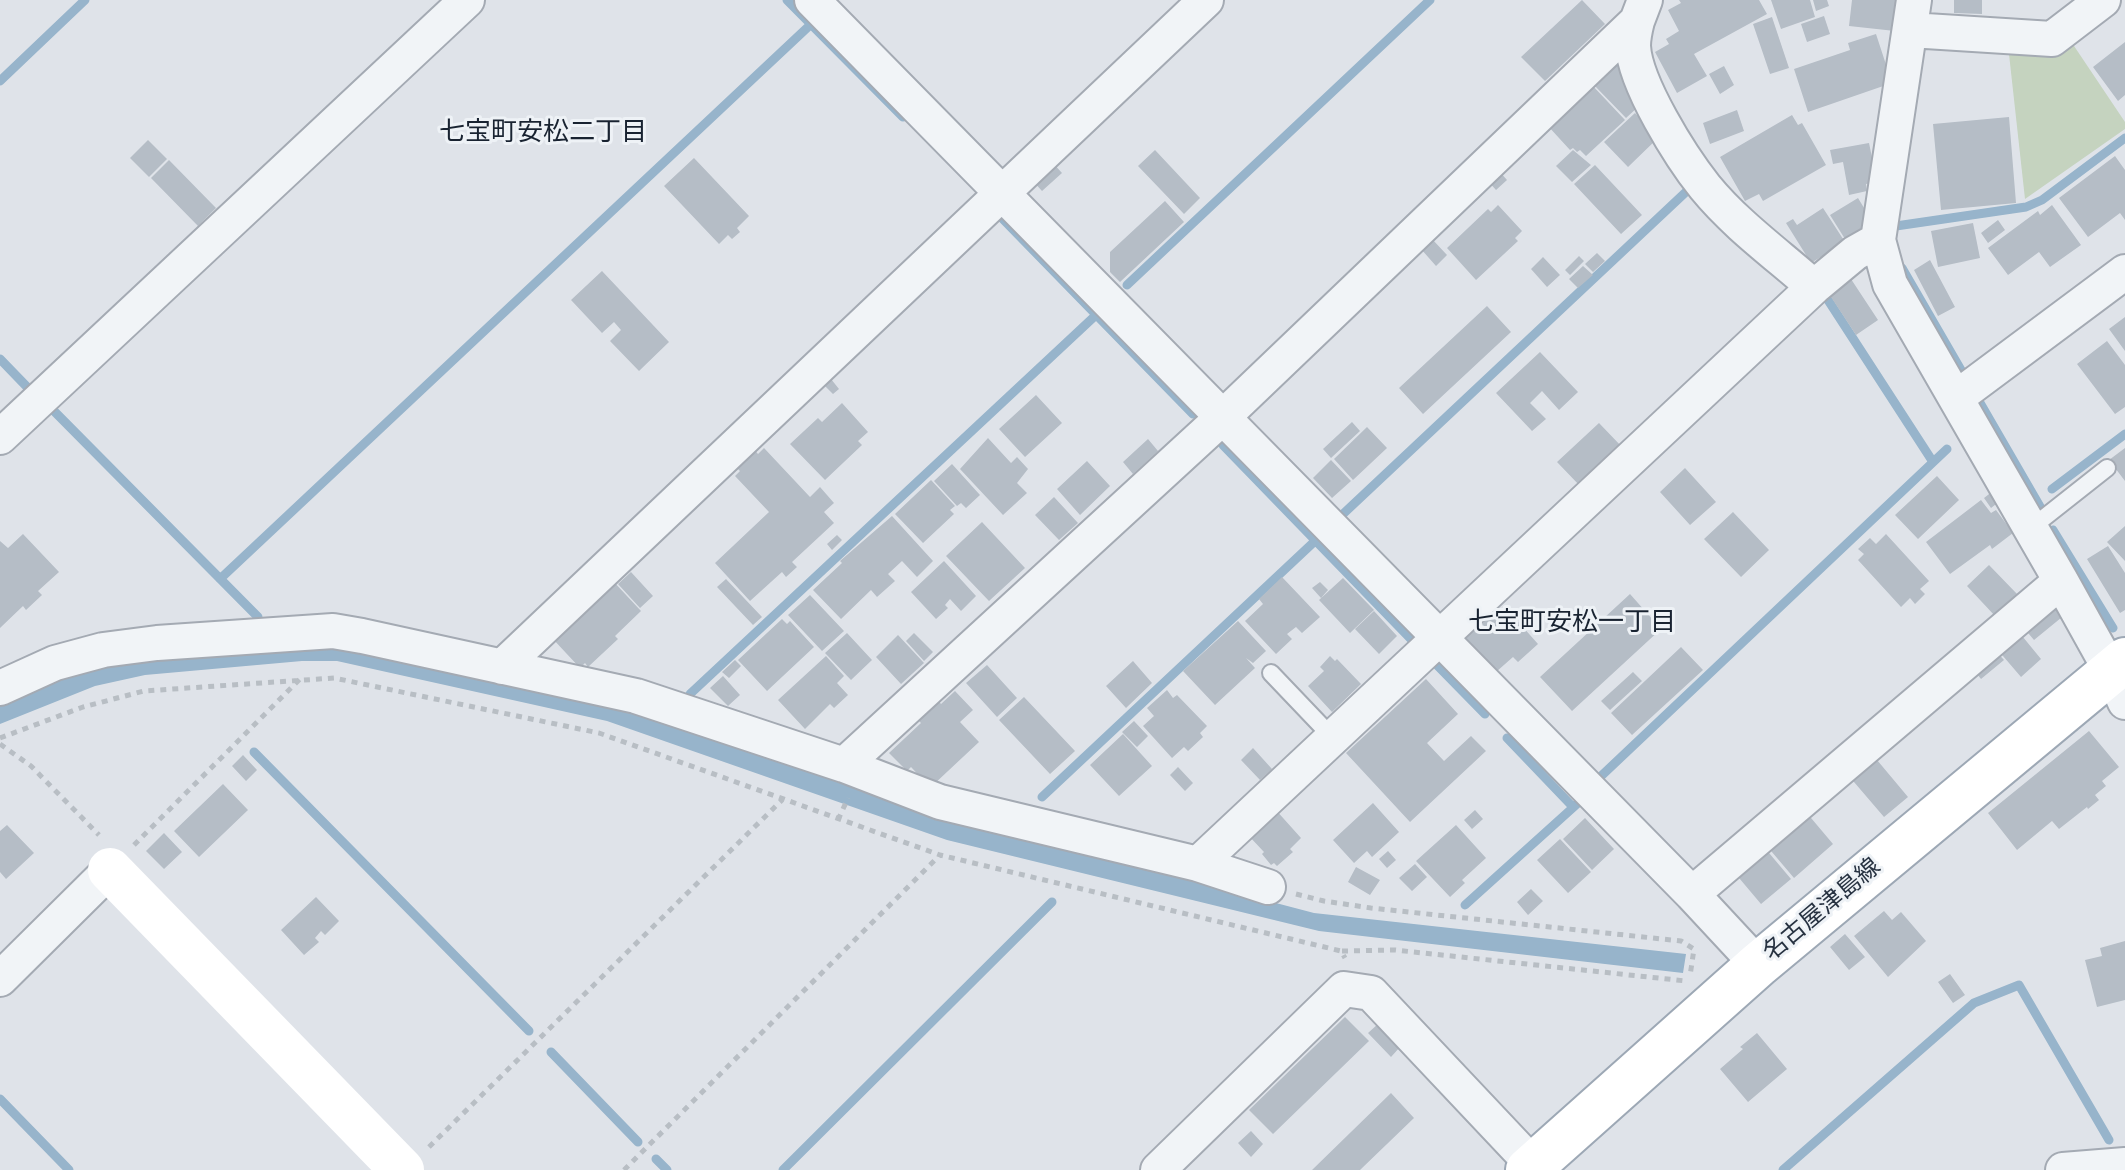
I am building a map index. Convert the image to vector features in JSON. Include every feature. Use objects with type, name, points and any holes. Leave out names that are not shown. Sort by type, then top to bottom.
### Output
[{"type":"main road","name":"名古屋津島線","points":[[1533,1168],[1758,965],[2120,678]]},
{"type":"main road","points":[[115,864],[415,1159]]},
{"type":"street","points":[[0,437],[467,0]]},
{"type":"street","points":[[812,0],[1692,894],[1758,965]]},
{"type":"street","points":[[502,667],[1206,0]]},
{"type":"street","points":[[2103,0],[2052,39],[1918,23],[1878,240],[1890,284],[1966,391],[2031,528],[2120,678]]},
{"type":"street","points":[[1641,11],[1633,43],[1635,61],[1656,111],[1684,157],[1705,187],[1725,208],[1814,287]]},
{"type":"street","points":[[844,765],[1223,417],[1641,11]]},
{"type":"street","points":[[1198,864],[1814,287],[1855,253],[1878,240]]},
{"type":"street","points":[[1966,391],[2125,272]]},
{"type":"street","points":[[1692,894],[2061,581]]},
{"type":"street","points":[[0,688],[55,663],[103,650],[157,643],[333,631],[636,696],[844,765],[940,802],[1198,864],[1268,887]]},
{"type":"street","points":[[0,979],[115,864]]},
{"type":"street","points":[[1158,1170],[1344,989],[1371,993],[1533,1168]]},
{"type":"street","points":[[2063,1170],[2125,1165]]},
{"type":"lane","points":[[2031,528],[2107,468]]},
{"type":"lane","points":[[1271,673],[1333,738]]},
{"type":"path","points":[[300,679],[115,864],[31,766],[0,741],[83,707],[144,691],[300,679],[334,678],[599,733],[940,855],[1341,951],[1395,950],[1689,982],[1694,949],[1681,941],[1371,908],[1324,901],[1268,887]]},
{"type":"path","points":[[415,1159],[782,800]]},
{"type":"path","points":[[838,820],[844,808]]},
{"type":"path","points":[[624,1170],[940,855]]},
{"type":"path","points":[[1341,951],[1371,993]]},
{"type":"green space","points":[[2068,37],[2125,122],[2125,129],[2025,199],[2008,45]]},
{"type":"water","points":[[337,642],[626,706],[933,813],[1314,913],[1686,954],[1683,973],[1319,931],[947,840],[607,721],[337,661],[302,661],[145,675],[95,686],[0,724],[0,704],[65,676],[113,662]]},
{"type":"building","points":[[1582,0],[1605,24],[1545,81],[1521,57]]},
{"type":"building","points":[[1679,0],[1759,0],[1767,14],[1694,54],[1707,76],[1677,93],[1655,52],[1669,44],[1666,39],[1679,31],[1668,10],[1681,3]]},
{"type":"building","points":[[1771,0],[1810,0],[1815,17],[1781,29]]},
{"type":"building","points":[[1813,0],[1827,0],[1829,6],[1816,11]]},
{"type":"building","points":[[1852,0],[1899,0],[1895,31],[1849,26]]},
{"type":"building","points":[[1954,0],[1982,0],[1982,14],[1954,13]]},
{"type":"building","points":[[1824,16],[1830,34],[1807,42],[1801,24]]},
{"type":"building","points":[[1772,17],[1789,68],[1770,74],[1753,24]]},
{"type":"building","points":[[1876,34],[1892,83],[1808,112],[1794,69],[1850,50],[1848,43]]},
{"type":"building","points":[[2125,42],[2125,95],[2118,101],[2093,67]]},
{"type":"building","points":[[1620,57],[1639,106],[1626,118],[1593,84]]},
{"type":"building","points":[[1724,66],[1734,85],[1720,94],[1709,74]]},
{"type":"building","points":[[1591,84],[1625,120],[1586,156],[1580,150],[1570,150],[1548,126]]},
{"type":"building","points":[[1737,110],[1744,131],[1710,144],[1703,123]]},
{"type":"building","points":[[1635,113],[1658,138],[1628,167],[1604,142]]},
{"type":"building","points":[[1792,115],[1798,125],[1802,123],[1826,165],[1763,201],[1759,194],[1745,201],[1720,157]]},
{"type":"building","points":[[2009,117],[2016,203],[1941,210],[1933,124]]},
{"type":"building","points":[[148,140],[167,159],[149,177],[130,158]]},
{"type":"building","points":[[1869,143],[1877,182],[1866,184],[1867,191],[1849,195],[1843,162],[1833,164],[1830,150]]},
{"type":"building","points":[[1155,150],[1200,198],[1184,214],[1138,166]]},
{"type":"building","points":[[1573,150],[1591,165],[1572,182],[1556,166]]},
{"type":"building","points":[[2115,156],[2125,170],[2125,220],[2120,213],[2088,237],[2059,198]]},
{"type":"building","points":[[694,158],[749,216],[737,228],[740,232],[732,239],[728,235],[719,244],[664,186]]},
{"type":"building","points":[[169,160],[216,208],[198,226],[151,178]]},
{"type":"building","points":[[1052,162],[1062,173],[1042,191],[1032,180]]},
{"type":"building","points":[[1595,165],[1642,215],[1621,234],[1574,184]]},
{"type":"building","points":[[1499,171],[1507,180],[1496,190],[1488,181]]},
{"type":"building","points":[[1858,198],[1872,221],[1845,239],[1830,215]]},
{"type":"building","points":[[1165,201],[1184,222],[1120,282],[1110,272],[1110,252]]},
{"type":"building","points":[[1498,205],[1522,231],[1515,238],[1518,241],[1476,280],[1447,248],[1488,209],[1491,212]]},
{"type":"building","points":[[2052,205],[2081,245],[2050,267],[2039,252],[2008,275],[1988,248],[2038,211],[2040,215]]},
{"type":"building","points":[[1823,208],[1845,242],[1811,263],[1786,223],[1793,219],[1797,225]]},
{"type":"building","points":[[1998,220],[2005,230],[1988,243],[1981,233]]},
{"type":"building","points":[[1973,223],[1980,258],[1938,267],[1931,231]]},
{"type":"building","points":[[1432,239],[1447,255],[1436,266],[1421,249]]},
{"type":"building","points":[[1597,253],[1605,261],[1593,272],[1585,264]]},
{"type":"building","points":[[1579,256],[1584,261],[1570,275],[1565,270]]},
{"type":"building","points":[[1543,257],[1560,275],[1547,287],[1531,269]]},
{"type":"building","points":[[1930,260],[1955,307],[1938,316],[1914,270]]},
{"type":"building","points":[[1583,266],[1593,275],[1578,288],[1569,279]]},
{"type":"building","points":[[602,271],[669,342],[639,371],[610,341],[621,330],[614,322],[602,333],[571,300]]},
{"type":"building","points":[[1851,279],[1878,320],[1856,335],[1829,294]]},
{"type":"building","points":[[1487,306],[1511,332],[1423,414],[1399,388]]},
{"type":"building","points":[[2125,317],[2125,351],[2109,329]]},
{"type":"building","points":[[2107,341],[2125,365],[2125,407],[2115,414],[2077,364]]},
{"type":"building","points":[[1540,352],[1578,392],[1559,410],[1542,391],[1530,403],[1546,419],[1532,431],[1496,393]]},
{"type":"building","points":[[831,379],[839,389],[833,394],[824,385]]},
{"type":"building","points":[[1036,395],[1062,423],[1025,457],[999,429]]},
{"type":"building","points":[[842,403],[868,432],[858,441],[862,445],[825,480],[790,444],[818,418],[822,422]]},
{"type":"building","points":[[1352,422],[1360,431],[1331,458],[1323,449]]},
{"type":"building","points":[[1599,423],[1623,448],[1581,487],[1557,462]]},
{"type":"building","points":[[1367,427],[1387,448],[1353,480],[1334,459]]},
{"type":"building","points":[[988,438],[1011,463],[1017,457],[1028,469],[1017,483],[1027,493],[1003,515],[960,469]]},
{"type":"building","points":[[1148,439],[1158,451],[1133,474],[1123,462]]},
{"type":"building","points":[[752,447],[758,454],[764,448],[810,497],[820,487],[834,503],[824,512],[834,523],[792,562],[797,567],[786,577],[782,572],[750,601],[715,563],[769,512],[735,476],[740,471],[733,464]]},
{"type":"building","points":[[2125,448],[2125,481],[2109,460]]},
{"type":"building","points":[[1331,460],[1351,481],[1332,498],[1313,478]]},
{"type":"building","points":[[1087,461],[1110,486],[1080,515],[1057,489]]},
{"type":"building","points":[[952,464],[980,495],[966,508],[961,503],[957,506],[934,481]]},
{"type":"building","points":[[1685,468],[1716,502],[1690,525],[1660,492]]},
{"type":"building","points":[[1937,476],[1959,500],[1918,539],[1895,515]]},
{"type":"building","points":[[931,480],[955,506],[950,510],[954,514],[923,543],[895,514]]},
{"type":"building","points":[[1993,491],[2000,501],[1991,508],[1984,498]]},
{"type":"building","points":[[1054,497],[1078,523],[1059,540],[1035,515]]},
{"type":"building","points":[[1981,500],[1991,513],[1996,510],[2013,533],[1992,549],[1990,545],[1950,574],[1926,542]]},
{"type":"building","points":[[1733,512],[1769,550],[1741,577],[1704,539]]},
{"type":"building","points":[[892,516],[933,561],[917,577],[902,561],[888,574],[895,581],[877,597],[871,590],[841,619],[813,590],[842,563],[840,561]]},
{"type":"building","points":[[982,522],[1025,568],[989,601],[946,556]]},
{"type":"building","points":[[2125,526],[2125,561],[2107,542]]},
{"type":"building","points":[[23,534],[59,572],[38,591],[42,595],[26,610],[23,606],[0,628],[0,541],[8,548]]},
{"type":"building","points":[[1886,534],[1929,581],[1920,589],[1925,594],[1915,604],[1910,598],[1901,607],[1858,560],[1864,554],[1858,549],[1870,538],[1876,544]]},
{"type":"building","points":[[837,535],[842,540],[832,550],[827,544]]},
{"type":"building","points":[[2108,546],[2125,573],[2125,610],[2120,613],[2087,559]]},
{"type":"building","points":[[944,561],[976,596],[961,611],[950,599],[945,605],[948,608],[936,619],[911,592]]},
{"type":"building","points":[[1989,565],[2018,595],[1995,616],[1967,586]]},
{"type":"building","points":[[631,572],[653,596],[640,608],[618,584]]},
{"type":"building","points":[[1282,577],[1320,617],[1302,633],[1296,627],[1287,634],[1292,639],[1276,654],[1245,621],[1263,604],[1259,599]]},
{"type":"building","points":[[1343,578],[1374,610],[1350,633],[1319,600]]},
{"type":"building","points":[[726,579],[762,617],[753,625],[717,587]]},
{"type":"building","points":[[613,581],[641,611],[615,636],[618,639],[588,667],[585,663],[580,668],[552,638]]},
{"type":"building","points":[[1320,582],[1328,590],[1321,598],[1312,588]]},
{"type":"building","points":[[1630,594],[1661,629],[1572,711],[1540,677]]},
{"type":"building","points":[[810,595],[844,631],[822,651],[788,615]]},
{"type":"building","points":[[2055,599],[2067,613],[2034,640],[2023,627]]},
{"type":"building","points":[[1506,608],[1538,644],[1518,662],[1513,657],[1496,672],[1464,638],[1476,627],[1481,631],[1485,627],[1482,624],[1490,615],[1494,619]]},
{"type":"building","points":[[1374,611],[1397,636],[1379,654],[1355,629]]},
{"type":"building","points":[[782,619],[787,624],[790,621],[814,647],[767,691],[738,660]]},
{"type":"building","points":[[1238,621],[1266,651],[1253,663],[1246,658],[1255,668],[1215,705],[1183,671]]},
{"type":"building","points":[[2018,631],[2041,659],[2021,677],[1997,649]]},
{"type":"building","points":[[847,633],[872,660],[851,680],[825,653]]},
{"type":"building","points":[[914,633],[933,652],[924,661],[906,641]]},
{"type":"building","points":[[898,635],[924,663],[901,684],[876,657]]},
{"type":"building","points":[[1681,647],[1703,670],[1632,735],[1611,713]]},
{"type":"building","points":[[1995,650],[2004,660],[1981,679],[1973,669]]},
{"type":"building","points":[[826,656],[844,676],[837,683],[848,695],[834,708],[830,704],[805,729],[778,700]]},
{"type":"building","points":[[1330,656],[1335,661],[1337,659],[1361,684],[1332,712],[1308,686],[1324,671],[1320,667]]},
{"type":"building","points":[[735,660],[741,666],[729,678],[722,672]]},
{"type":"building","points":[[1133,661],[1152,683],[1126,708],[1106,686]]},
{"type":"building","points":[[987,665],[1017,698],[997,717],[966,683]]},
{"type":"building","points":[[1633,672],[1642,681],[1610,710],[1601,701]]},
{"type":"building","points":[[723,676],[740,695],[728,706],[710,688]]},
{"type":"building","points":[[1426,679],[1458,714],[1427,743],[1444,761],[1471,736],[1486,751],[1410,822],[1346,753]]},
{"type":"building","points":[[1167,690],[1173,698],[1177,695],[1207,726],[1200,733],[1203,737],[1188,751],[1184,747],[1172,758],[1143,726],[1154,716],[1147,708]]},
{"type":"building","points":[[955,691],[973,710],[960,722],[979,742],[932,786],[911,767],[907,771],[889,753],[921,723],[917,719],[937,699],[941,704]]},
{"type":"building","points":[[1024,697],[1075,751],[1050,774],[999,720]]},
{"type":"building","points":[[1134,721],[1148,736],[1137,747],[1122,732]]},
{"type":"building","points":[[2089,731],[2119,767],[2102,781],[2106,786],[2095,795],[2099,800],[2088,809],[2059,829],[2052,821],[2017,850],[1988,813]]},
{"type":"building","points":[[1123,734],[1152,766],[1119,796],[1090,765]]},
{"type":"building","points":[[1253,748],[1272,769],[1260,780],[1241,760]]},
{"type":"building","points":[[1872,754],[1908,797],[1884,817],[1848,775]]},
{"type":"building","points":[[243,755],[257,770],[246,781],[232,766]]},
{"type":"building","points":[[1178,767],[1193,783],[1185,791],[1170,775]]},
{"type":"building","points":[[223,784],[248,810],[199,857],[174,831]]},
{"type":"building","points":[[1373,803],[1399,832],[1372,857],[1367,851],[1354,863],[1333,840]]},
{"type":"building","points":[[1275,809],[1301,838],[1290,849],[1293,852],[1277,866],[1274,863],[1271,865],[1248,835]]},
{"type":"building","points":[[1475,810],[1483,819],[1472,829],[1464,820]]},
{"type":"building","points":[[1806,812],[1833,844],[1794,878],[1766,845]]},
{"type":"building","points":[[1585,818],[1614,849],[1592,870],[1563,839]]},
{"type":"building","points":[[7,825],[34,853],[6,879],[0,872],[0,831]]},
{"type":"building","points":[[1456,825],[1486,858],[1462,880],[1465,883],[1450,897],[1416,861]]},
{"type":"building","points":[[164,833],[182,852],[164,869],[146,851]]},
{"type":"building","points":[[1560,839],[1591,872],[1568,893],[1537,860]]},
{"type":"building","points":[[1764,847],[1791,879],[1761,904],[1734,872]]},
{"type":"building","points":[[1388,851],[1396,860],[1387,868],[1379,859]]},
{"type":"building","points":[[1415,864],[1427,877],[1412,891],[1399,878]]},
{"type":"building","points":[[1356,867],[1380,880],[1370,895],[1348,882]]},
{"type":"building","points":[[1531,889],[1543,901],[1528,915],[1517,902]]},
{"type":"building","points":[[316,897],[339,921],[325,935],[321,931],[315,938],[319,942],[304,955],[281,930]]},
{"type":"building","points":[[1884,911],[1892,920],[1901,912],[1926,941],[1888,977],[1854,936]]},
{"type":"building","points":[[1845,934],[1865,957],[1849,970],[1830,947]]},
{"type":"building","points":[[2125,941],[2125,1000],[2097,1007],[2085,960],[2102,956],[2100,948]]},
{"type":"building","points":[[1950,974],[1965,995],[1953,1003],[1938,982]]},
{"type":"building","points":[[1345,1017],[1369,1041],[1273,1134],[1249,1110]]},
{"type":"building","points":[[1378,1024],[1400,1047],[1391,1057],[1368,1033]]},
{"type":"building","points":[[1757,1033],[1787,1069],[1748,1102],[1720,1069]]},
{"type":"building","points":[[1391,1093],[1414,1118],[1360,1170],[1312,1170]]},
{"type":"building","points":[[1251,1131],[1263,1144],[1251,1157],[1238,1143]]},
{"type":"waterway","points":[[0,81],[85,0]]},
{"type":"waterway","points":[[787,0],[903,117]]},
{"type":"waterway","points":[[1127,285],[1430,0]]},
{"type":"waterway","points":[[220,579],[808,27]]},
{"type":"waterway","points":[[1896,226],[2026,207],[2042,200],[2125,138]]},
{"type":"waterway","points":[[1343,514],[1688,190]]},
{"type":"waterway","points":[[1002,218],[1193,414]]},
{"type":"waterway","points":[[1902,268],[2042,510]]},
{"type":"waterway","points":[[1828,300],[1933,462]]},
{"type":"waterway","points":[[690,694],[1096,315]]},
{"type":"waterway","points":[[0,359],[30,390]]},
{"type":"waterway","points":[[49,406],[258,617]]},
{"type":"waterway","points":[[2052,489],[2125,434]]},
{"type":"waterway","points":[[1223,445],[1411,639]]},
{"type":"waterway","points":[[1598,779],[1947,449]]},
{"type":"waterway","points":[[2053,530],[2113,628]]},
{"type":"waterway","points":[[1042,797],[1315,541]]},
{"type":"waterway","points":[[1437,665],[1485,714]]},
{"type":"waterway","points":[[1507,738],[1573,807]]},
{"type":"waterway","points":[[254,752],[529,1031]]},
{"type":"waterway","points":[[1465,905],[1577,804]]},
{"type":"waterway","points":[[783,1170],[1052,902]]},
{"type":"waterway","points":[[1783,1170],[1974,1003],[2019,985],[2109,1140]]},
{"type":"waterway","points":[[551,1052],[638,1142]]},
{"type":"waterway","points":[[0,1099],[69,1170]]},
{"type":"waterway","points":[[656,1159],[667,1170]]},
{"type":"district","name":"七宝町安松二丁目","points":[[543,134]]},
{"type":"district","name":"七宝町安松一丁目","points":[[1572,624]]}]
